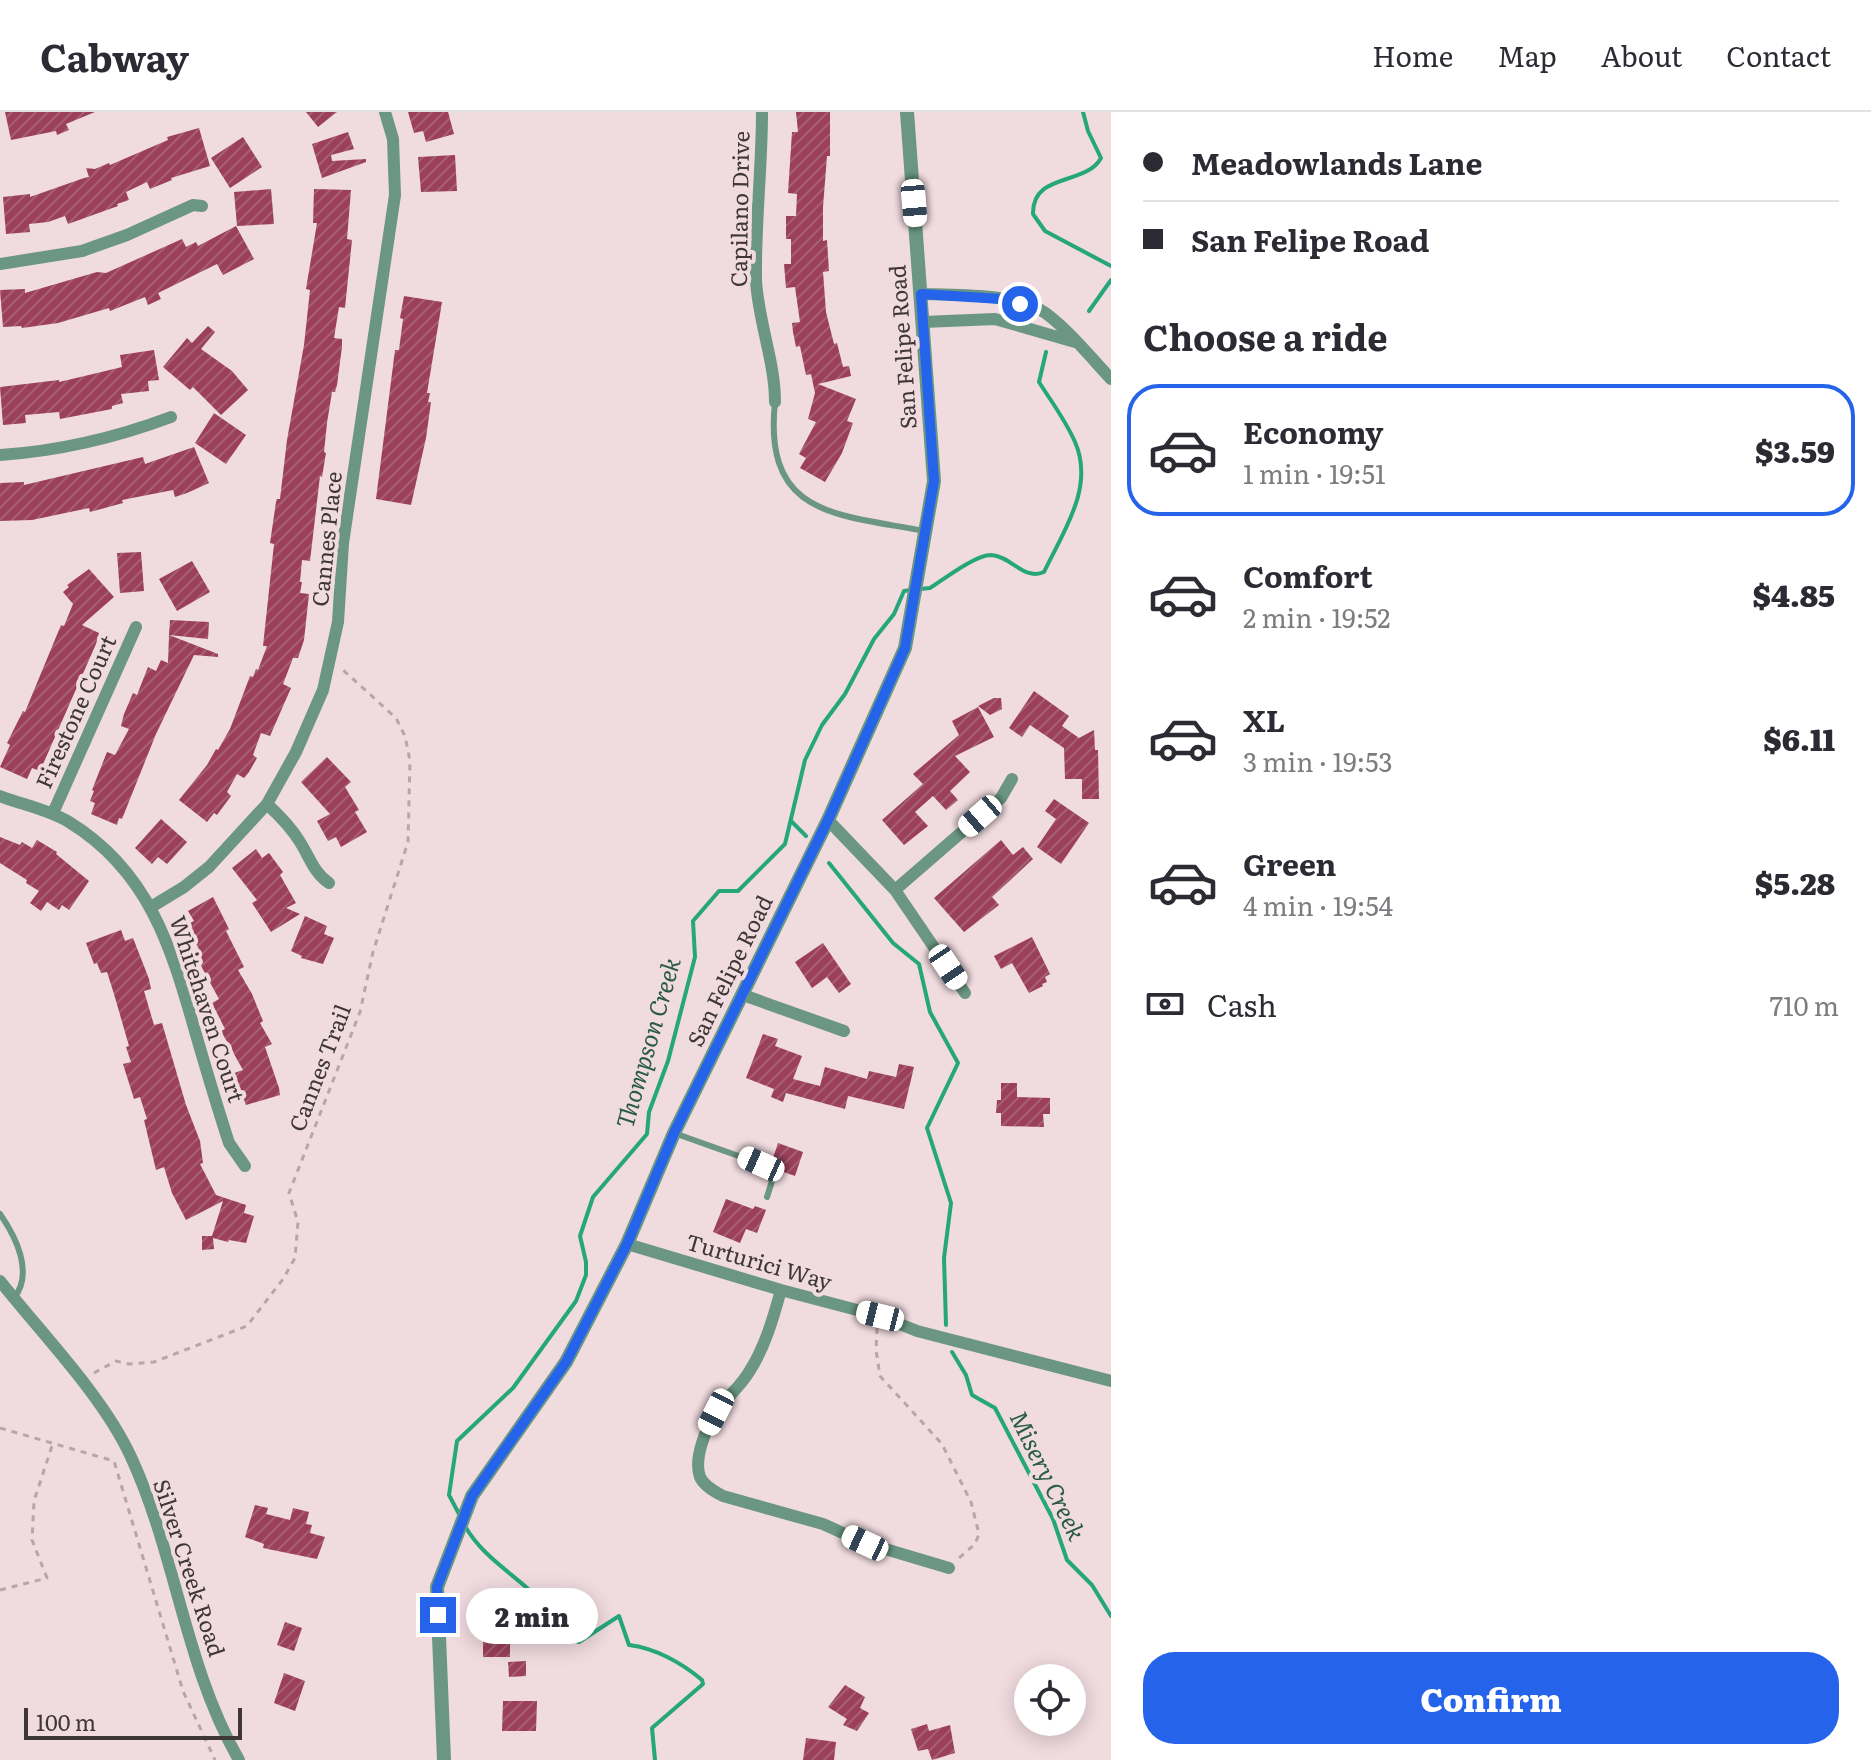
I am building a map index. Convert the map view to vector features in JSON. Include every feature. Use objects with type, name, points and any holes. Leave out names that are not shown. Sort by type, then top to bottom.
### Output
[{"type":"street","name":"Cannes Place","points":[[151,907],[209,867],[267,804],[317,707],[330,663],[339,612],[343,543],[395,195],[394,143],[385,112]]},
{"type":"street","name":"Capilano Drive","points":[[762,112],[756,279],[763,334],[774,379],[775,402]]},
{"type":"street","name":"San Felipe Road","points":[[444,1760],[437,1587],[472,1496],[566,1362],[627,1244],[674,1133],[828,820],[905,648],[934,481],[907,112]]},
{"type":"street","points":[[0,264],[82,251],[127,235],[193,205],[202,206]]},
{"type":"street","points":[[921,294],[1001,299],[1039,309],[1078,343],[1111,379]]},
{"type":"street","points":[[923,322],[995,319],[1078,343]]},
{"type":"street","points":[[0,455],[96,441],[171,417]]},
{"type":"street","name":"Firestone Court","points":[[53,813],[136,627]]},
{"type":"street","points":[[895,890],[1001,798],[1012,779]]},
{"type":"street","name":"Whitehaven Court","points":[[0,796],[53,813],[76,827],[125,870],[151,907],[173,958],[229,1143],[245,1166]]},
{"type":"street","points":[[267,804],[290,828],[318,875],[329,883]]},
{"type":"street","points":[[828,820],[895,890],[965,993]]},
{"type":"street","points":[[743,995],[844,1031]]},
{"type":"street","name":"Turturici Way","points":[[627,1244],[880,1316],[917,1331],[1111,1381]]},
{"type":"street","name":"Silver Creek Road","points":[[0,1281],[81,1381],[130,1454],[158,1525],[219,1725],[239,1760]]},
{"type":"street","points":[[781,1290],[771,1326],[749,1373],[716,1412],[708,1428],[698,1465],[700,1478],[710,1490],[723,1496],[823,1524],[865,1543],[949,1568]]},
{"type":"lane","points":[[775,402],[773,427],[779,465],[795,493],[827,511],[925,531]]},
{"type":"lane","points":[[674,1133],[761,1164],[772,1181],[767,1197]]},
{"type":"lane","points":[[0,1214],[23,1266],[22,1284],[14,1299]]},
{"type":"path","name":"Cannes Trail","points":[[81,1381],[116,1361],[129,1364],[154,1362],[247,1326],[295,1258],[298,1222],[289,1193],[360,1012],[373,952],[408,842],[410,761],[405,736],[396,718],[342,669],[330,663]]},
{"type":"path","points":[[880,1316],[876,1350],[880,1376],[942,1444],[971,1502],[977,1521],[979,1534],[975,1544],[949,1568]]},
{"type":"path","points":[[0,1428],[114,1461],[183,1691],[215,1760]]},
{"type":"path","points":[[0,1590],[47,1578],[32,1540],[34,1501],[53,1443]]},
{"type":"building","points":[[5,112],[95,112],[66,124],[69,130],[57,135],[56,131],[11,140]]},
{"type":"building","points":[[306,112],[337,112],[318,127]]},
{"type":"building","points":[[408,112],[448,112],[454,134],[426,142],[423,131],[414,133]]},
{"type":"building","points":[[796,112],[830,112],[830,156],[827,156],[823,207],[823,241],[827,240],[829,271],[823,272],[826,312],[834,344],[837,343],[843,367],[849,366],[851,376],[818,384],[856,399],[847,421],[853,423],[842,453],[825,482],[800,468],[806,458],[799,454],[816,422],[808,419],[815,393],[811,374],[806,375],[800,346],[796,347],[792,323],[800,322],[795,287],[786,288],[784,264],[791,264],[791,239],[786,239],[786,216],[796,216],[797,194],[788,193],[792,132],[798,132]]},
{"type":"building","points":[[199,128],[210,166],[171,178],[150,189],[147,182],[126,192],[129,200],[118,206],[68,224],[65,216],[29,224],[30,232],[6,234],[3,197],[30,194],[30,197],[89,177],[86,168],[110,165],[168,140],[167,137]]},
{"type":"building","points":[[348,132],[354,149],[331,155],[332,161],[366,159],[366,162],[322,178],[312,144]]},
{"type":"building","points":[[243,137],[262,167],[230,188],[211,158]]},
{"type":"building","points":[[455,155],[457,191],[421,192],[418,157]]},
{"type":"building","points":[[271,189],[274,224],[237,226],[234,192]]},
{"type":"building","points":[[314,189],[351,190],[347,239],[352,240],[345,308],[339,307],[334,338],[342,339],[342,347],[337,385],[335,392],[332,392],[327,423],[326,453],[320,476],[310,561],[302,560],[300,593],[309,594],[304,640],[283,684],[291,688],[270,736],[261,733],[253,755],[257,758],[249,772],[244,778],[237,774],[227,792],[231,796],[217,815],[214,813],[207,822],[179,800],[218,750],[230,729],[250,676],[253,677],[258,670],[267,646],[263,646],[274,544],[270,543],[276,502],[280,499],[304,345],[310,290],[306,289],[317,223],[313,223]]},
{"type":"building","points":[[236,226],[254,259],[223,275],[217,264],[158,293],[161,299],[148,305],[145,297],[110,311],[109,308],[58,323],[3,327],[0,290],[25,289],[25,293],[97,272],[106,273],[182,239],[186,247],[196,242],[198,246]]},
{"type":"building","points":[[404,296],[442,302],[427,393],[430,393],[428,402],[431,402],[426,438],[411,505],[376,499],[395,350],[399,350]]},
{"type":"building","points":[[208,326],[215,332],[201,349],[232,371],[248,390],[221,415],[193,387],[190,390],[163,367],[187,338],[192,343]]},
{"type":"building","points":[[154,350],[159,380],[148,381],[149,391],[121,394],[123,403],[112,406],[112,409],[60,419],[59,412],[25,415],[26,423],[3,425],[0,387],[59,382],[93,374],[122,367],[120,355]]},
{"type":"building","points":[[214,413],[246,435],[226,464],[195,443]]},
{"type":"building","points":[[194,447],[209,483],[187,493],[175,497],[173,490],[122,500],[123,503],[90,512],[89,508],[32,520],[0,521],[0,483],[24,482],[24,485],[143,457],[145,464]]},
{"type":"building","points":[[141,552],[144,591],[120,593],[117,553]]},
{"type":"building","points":[[192,561],[210,592],[177,611],[159,579]]},
{"type":"building","points":[[89,569],[114,597],[82,625],[99,633],[96,644],[40,771],[32,768],[27,779],[0,767],[10,745],[7,743],[25,712],[61,625],[64,626],[73,604],[63,592],[69,587],[67,585]]},
{"type":"building","points":[[170,620],[209,622],[208,639],[169,635]]},
{"type":"building","points":[[169,635],[218,654],[218,657],[194,655],[117,825],[91,814],[95,803],[90,801],[92,790],[107,752],[115,755],[129,729],[121,726],[124,714],[133,693],[137,695],[148,667],[156,671],[161,660],[168,663]]},
{"type":"building","points":[[1034,691],[1069,716],[1062,726],[1079,738],[1094,730],[1095,750],[1098,750],[1099,799],[1082,799],[1082,779],[1065,779],[1064,748],[1030,725],[1022,737],[1009,728]]},
{"type":"building","points":[[1001,698],[1002,709],[990,715],[978,706]]},
{"type":"building","points":[[978,707],[994,737],[955,756],[970,772],[950,791],[958,800],[946,810],[933,796],[915,812],[928,826],[904,845],[882,820],[923,784],[913,774],[959,735],[952,721]]},
{"type":"building","points":[[327,757],[351,782],[345,787],[359,810],[355,812],[367,832],[341,847],[336,837],[328,841],[317,821],[330,814],[301,782]]},
{"type":"building","points":[[1054,799],[1089,823],[1061,864],[1037,847],[1056,819],[1045,811]]},
{"type":"building","points":[[161,819],[187,842],[167,864],[158,857],[152,864],[135,848]]},
{"type":"building","points":[[0,837],[20,845],[22,842],[32,848],[37,840],[57,852],[89,881],[69,910],[62,905],[59,910],[47,902],[41,911],[30,903],[39,891],[0,863]]},
{"type":"building","points":[[1001,840],[1013,855],[1023,847],[1033,859],[992,897],[999,905],[964,932],[934,898]]},
{"type":"building","points":[[256,849],[262,858],[269,853],[283,872],[280,875],[296,903],[286,908],[300,914],[271,932],[252,903],[257,900],[232,868]]},
{"type":"building","points":[[213,897],[244,967],[238,970],[252,994],[263,1021],[260,1023],[272,1044],[265,1047],[279,1088],[280,1095],[246,1105],[234,1073],[243,1070],[221,1031],[225,1029],[212,1003],[219,999],[200,964],[203,963],[197,952],[200,951],[186,925],[194,921],[188,911]]},
{"type":"building","points":[[305,916],[327,926],[324,934],[334,938],[323,964],[301,958],[291,951]]},
{"type":"building","points":[[121,930],[125,941],[133,938],[149,979],[151,989],[144,991],[154,1025],[162,1023],[200,1141],[203,1163],[200,1164],[216,1195],[246,1205],[244,1213],[254,1216],[246,1243],[213,1238],[214,1249],[202,1250],[202,1236],[212,1236],[223,1201],[186,1220],[172,1193],[164,1167],[156,1170],[144,1120],[147,1119],[140,1097],[134,1099],[123,1064],[131,1062],[126,1047],[129,1046],[114,994],[107,972],[101,973],[97,963],[94,964],[86,943]]},
{"type":"building","points":[[1032,937],[1050,974],[1045,977],[1047,982],[1043,986],[1029,993],[1012,963],[1001,969],[994,956]]},
{"type":"building","points":[[823,943],[851,984],[839,993],[827,977],[812,988],[795,962]]},
{"type":"building","points":[[763,1034],[778,1039],[775,1046],[802,1056],[793,1079],[820,1086],[825,1067],[867,1079],[869,1071],[896,1077],[899,1064],[914,1067],[904,1109],[848,1096],[845,1109],[786,1093],[783,1102],[771,1097],[774,1089],[746,1078]]},
{"type":"building","points":[[1001,1083],[1017,1083],[1017,1097],[1050,1098],[1050,1114],[1043,1114],[1044,1127],[1001,1126],[1001,1113],[996,1113],[997,1100],[1001,1100]]},
{"type":"building","points":[[778,1143],[803,1152],[795,1176],[770,1167]]},
{"type":"building","points":[[726,1199],[753,1209],[755,1206],[766,1210],[757,1233],[746,1229],[740,1243],[713,1232]]},
{"type":"building","points":[[255,1505],[268,1508],[266,1514],[290,1520],[293,1508],[309,1512],[306,1524],[312,1525],[310,1533],[325,1537],[317,1559],[263,1548],[264,1544],[245,1537]]},
{"type":"building","points":[[285,1622],[302,1628],[294,1651],[277,1645]]},
{"type":"building","points":[[483,1630],[504,1630],[504,1639],[510,1639],[510,1657],[483,1657]]},
{"type":"building","points":[[526,1661],[526,1676],[509,1677],[508,1662]]},
{"type":"building","points":[[284,1673],[305,1681],[295,1711],[274,1703]]},
{"type":"building","points":[[845,1685],[865,1697],[860,1708],[869,1713],[857,1731],[843,1725],[847,1719],[828,1707]]},
{"type":"building","points":[[503,1701],[537,1701],[536,1731],[502,1731]]},
{"type":"building","points":[[927,1724],[929,1731],[950,1725],[955,1753],[932,1760],[928,1749],[918,1751],[911,1729]]},
{"type":"building","points":[[806,1738],[836,1742],[834,1760],[803,1760]]},
{"type":"waterway","name":"Thompson Creek","points":[[1083,112],[1101,158],[1084,173],[1041,191],[1033,214],[1045,231],[1111,266]]},
{"type":"waterway","name":"Thompson Creek","points":[[1089,311],[1111,280]]},
{"type":"waterway","name":"Thompson Creek","points":[[920,589],[930,588],[968,563],[991,555],[1030,573],[1044,572],[1074,509],[1081,476],[1075,442],[1039,382],[1046,352]]},
{"type":"waterway","name":"Thompson Creek","points":[[459,1514],[449,1495],[457,1441],[513,1388],[576,1301],[586,1275],[580,1236],[593,1197],[647,1134],[649,1112],[668,1061],[695,957],[693,921],[719,891],[738,891],[785,844],[805,760],[822,725],[845,694],[874,639],[894,614],[904,591],[911,590]]},
{"type":"waterway","name":"Misery Creek","points":[[791,821],[806,836]]},
{"type":"waterway","name":"Misery Creek","points":[[829,863],[893,943],[919,964],[930,1012],[958,1063],[927,1128],[951,1203],[944,1258],[946,1325]]},
{"type":"waterway","name":"Misery Creek","points":[[952,1352],[966,1375],[972,1395],[995,1408],[1053,1519],[1067,1560],[1092,1585],[1111,1616]]},
{"type":"waterway","name":"Thompson Creek","points":[[465,1526],[490,1557],[541,1601],[573,1640],[579,1642],[619,1616],[629,1645],[668,1657],[702,1680],[703,1684],[652,1728],[655,1760]]},
{"type":"route","points":[[438,1615],[437,1587],[472,1496],[566,1362],[627,1244],[674,1133],[828,820],[905,648],[934,481],[921,294],[1001,299],[1020,304]]}]
